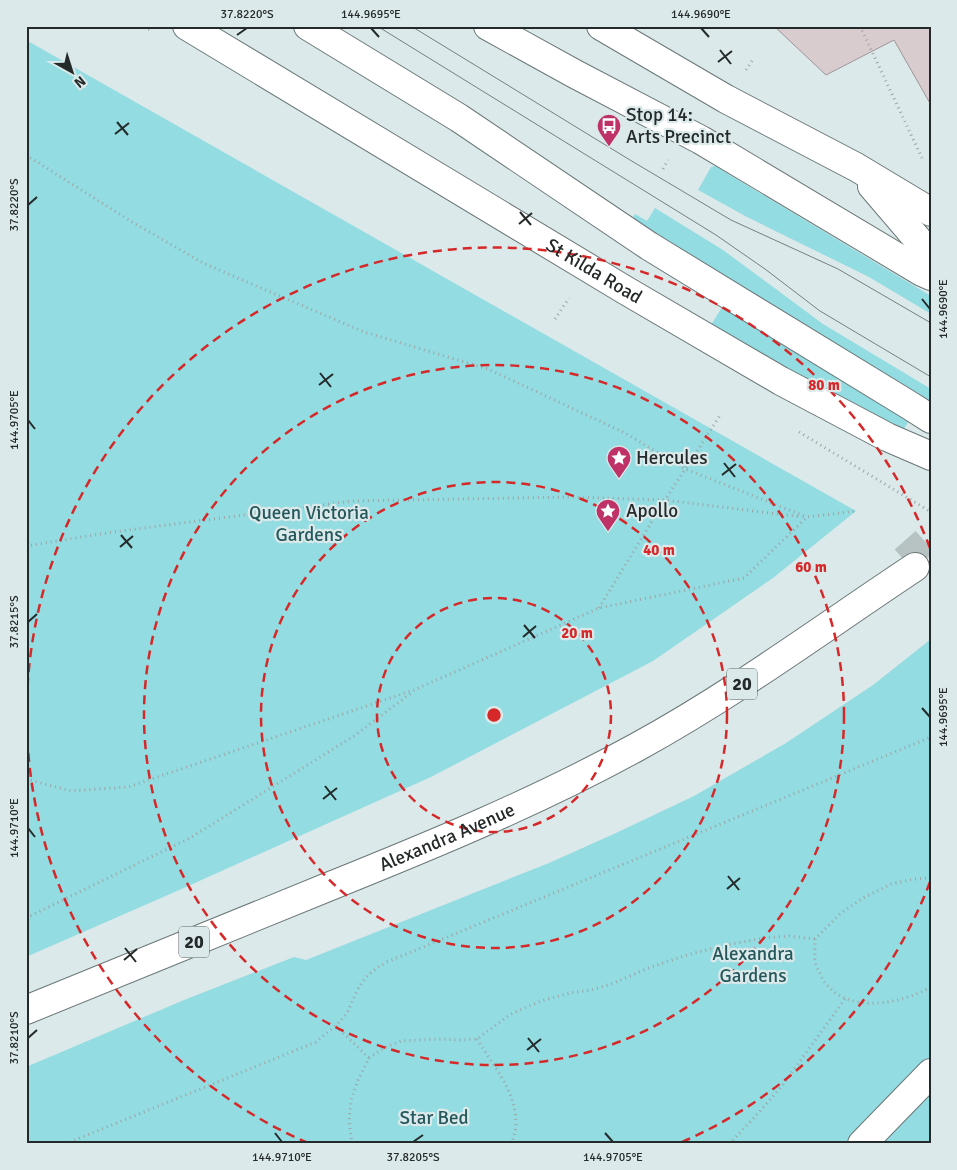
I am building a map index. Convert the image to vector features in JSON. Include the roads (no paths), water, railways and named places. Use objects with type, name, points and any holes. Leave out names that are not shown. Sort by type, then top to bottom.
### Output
[{"type":"main road","name":"St Kilda Road","points":[[187,26],[765,372],[887,437],[931,456]]},
{"type":"main road","points":[[308,26],[458,118],[649,246],[931,419]]},
{"type":"main road","points":[[488,26],[701,140],[931,276]]},
{"type":"main road","points":[[602,26],[726,99],[856,167],[931,212]]},
{"type":"main road","points":[[856,167],[931,255]]},
{"type":"main road","name":"Alexandra Avenue","points":[[26,1010],[465,831],[561,786],[637,747],[695,714],[843,615],[909,564]]},
{"type":"main road","points":[[862,1144],[931,1073]]},
{"type":"tunnel","points":[[904,560],[931,536]]},
{"type":"tram line","points":[[377,26],[716,235],[820,311],[931,377]]},
{"type":"tram line","points":[[411,26],[731,220],[838,269],[931,323]]},
{"type":"place","name":"Stop 14: Arts Precinct","points":[[609,147]]},
{"type":"place","name":"Hercules","points":[[619,479]]},
{"type":"place","name":"Apollo","points":[[608,532]]},
{"type":"park label","name":"Queen Victoria Gardens","points":[[309,524]]},
{"type":"park label","name":"Alexandra Gardens","points":[[753,965]]},
{"type":"park label","name":"Star Bed","points":[[434,1118]]}]
